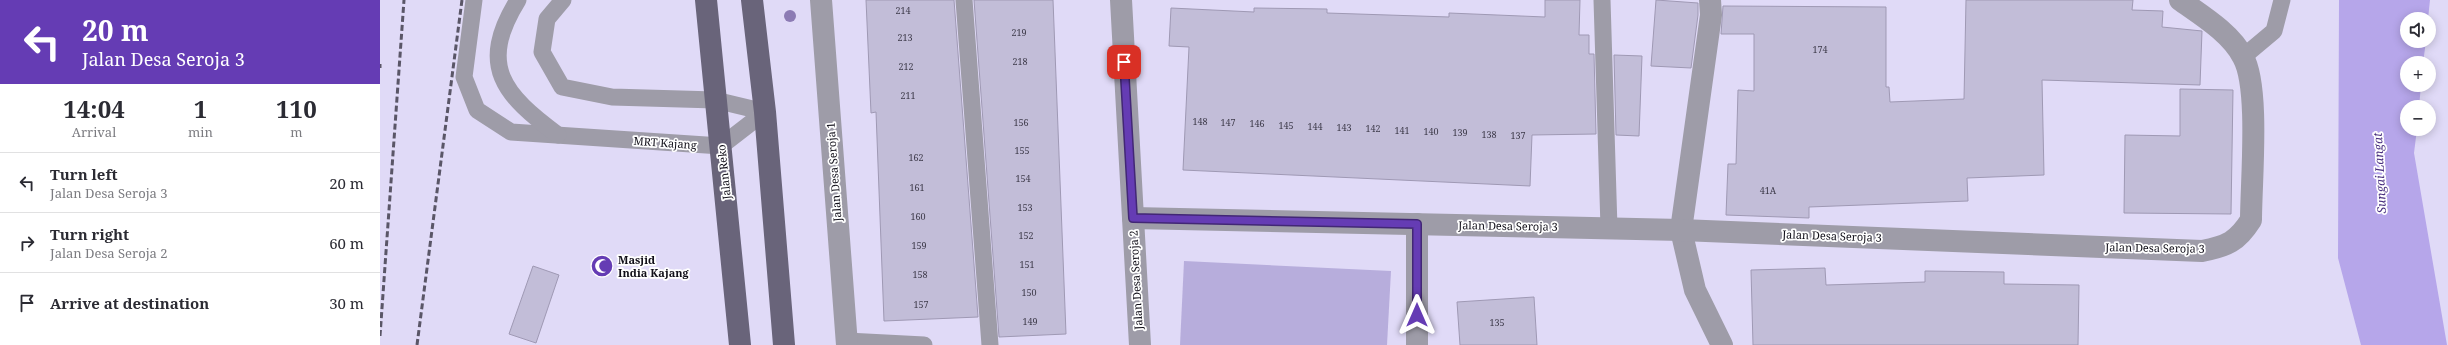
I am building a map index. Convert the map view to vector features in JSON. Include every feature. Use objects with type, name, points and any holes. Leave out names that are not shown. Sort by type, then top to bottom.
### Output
[{"type":"main road","name":"Jalan Reko","points":[[706,0],[740,345]]},
{"type":"main road","points":[[752,0],[765,112],[784,345]]},
{"type":"street","name":"Jalan Desa Seroja 1","points":[[821,0],[847,343]]},
{"type":"street","name":"Jalan Desa Seroja 2","points":[[1121,0],[1140,345]]},
{"type":"street","points":[[1710,0],[1711,15],[1681,230],[1695,290],[1722,345]]},
{"type":"street","points":[[2180,0],[2217,26],[2244,57]]},
{"type":"street","name":"Jalan Desa Seroja 3","points":[[1133,218],[1681,230],[2202,251],[2225,246],[2242,234],[2251,220],[2253,90],[2244,57]]},
{"type":"street","points":[[1417,224],[1417,345]]},
{"type":"lane","name":"MRT Kajang","points":[[474,0],[464,77],[477,110],[511,132],[721,146]]},
{"type":"lane","points":[[518,0],[502,32],[497,63],[511,94],[525,110],[558,135]]},
{"type":"lane","points":[[563,0],[547,19],[542,52],[562,87],[612,97],[715,100],[765,112]]},
{"type":"lane","points":[[964,0],[990,345]]},
{"type":"lane","points":[[1602,0],[1609,228]]},
{"type":"lane","points":[[2244,57],[2274,31],[2282,0]]},
{"type":"lane","points":[[721,146],[765,112]]},
{"type":"lane","points":[[847,343],[924,345]]},
{"type":"shaded area","points":[[1184,261],[1391,271],[1387,345],[1180,345]]},
{"type":"water","name":"Sungai Langat","points":[[2339,0],[2430,0],[2429,12],[2400,12],[2400,48],[2425,48],[2424,56],[2400,56],[2400,92],[2420,92],[2420,100],[2400,100],[2400,136],[2416,136],[2414,153],[2447,345],[2361,345],[2338,258]]},
{"type":"building","points":[[866,0],[954,0],[978,317],[884,321],[876,112],[871,113]]},
{"type":"building","points":[[974,0],[1053,0],[1066,334],[999,337]]},
{"type":"building","points":[[1545,0],[1580,0],[1579,35],[1589,35],[1589,54],[1594,54],[1596,134],[1532,135],[1530,186],[1183,170],[1189,47],[1169,46],[1171,8],[1254,12],[1254,8],[1327,9],[1327,13],[1449,17],[1449,13],[1545,17]]},
{"type":"building","points":[[1656,0],[1698,3],[1698,15],[1691,68],[1651,66]]},
{"type":"building","points":[[1966,0],[2133,0],[2132,10],[2163,11],[2162,27],[2202,31],[2200,85],[2042,80],[2044,175],[1967,178],[1968,201],[1809,207],[1809,218],[1726,215],[1728,164],[1736,164],[1738,90],[1754,91],[1754,34],[1721,34],[1723,6],[1886,7],[1886,87],[1889,87],[1890,102],[1964,99]]},
{"type":"building","points":[[1614,55],[1642,56],[1639,136],[1616,135]]},
{"type":"building","points":[[2180,89],[2233,90],[2231,214],[2124,213],[2125,135],[2180,136]]},
{"type":"building","points":[[533,266],[559,275],[536,343],[509,334]]},
{"type":"building","points":[[1825,268],[1826,285],[1925,282],[1925,271],[2004,272],[2004,284],[2079,285],[2078,345],[1753,345],[1751,270]]},
{"type":"building","points":[[1534,297],[1537,345],[1460,345],[1457,302]]},
{"type":"railway","points":[[380,336],[404,0]]},
{"type":"railway","points":[[417,345],[462,0]]},
{"type":"place","name":"Masjid India Kajang","points":[[602,266]]},
{"type":"route","points":[[1124,62],[1133,218],[1417,224],[1417,315]]}]
